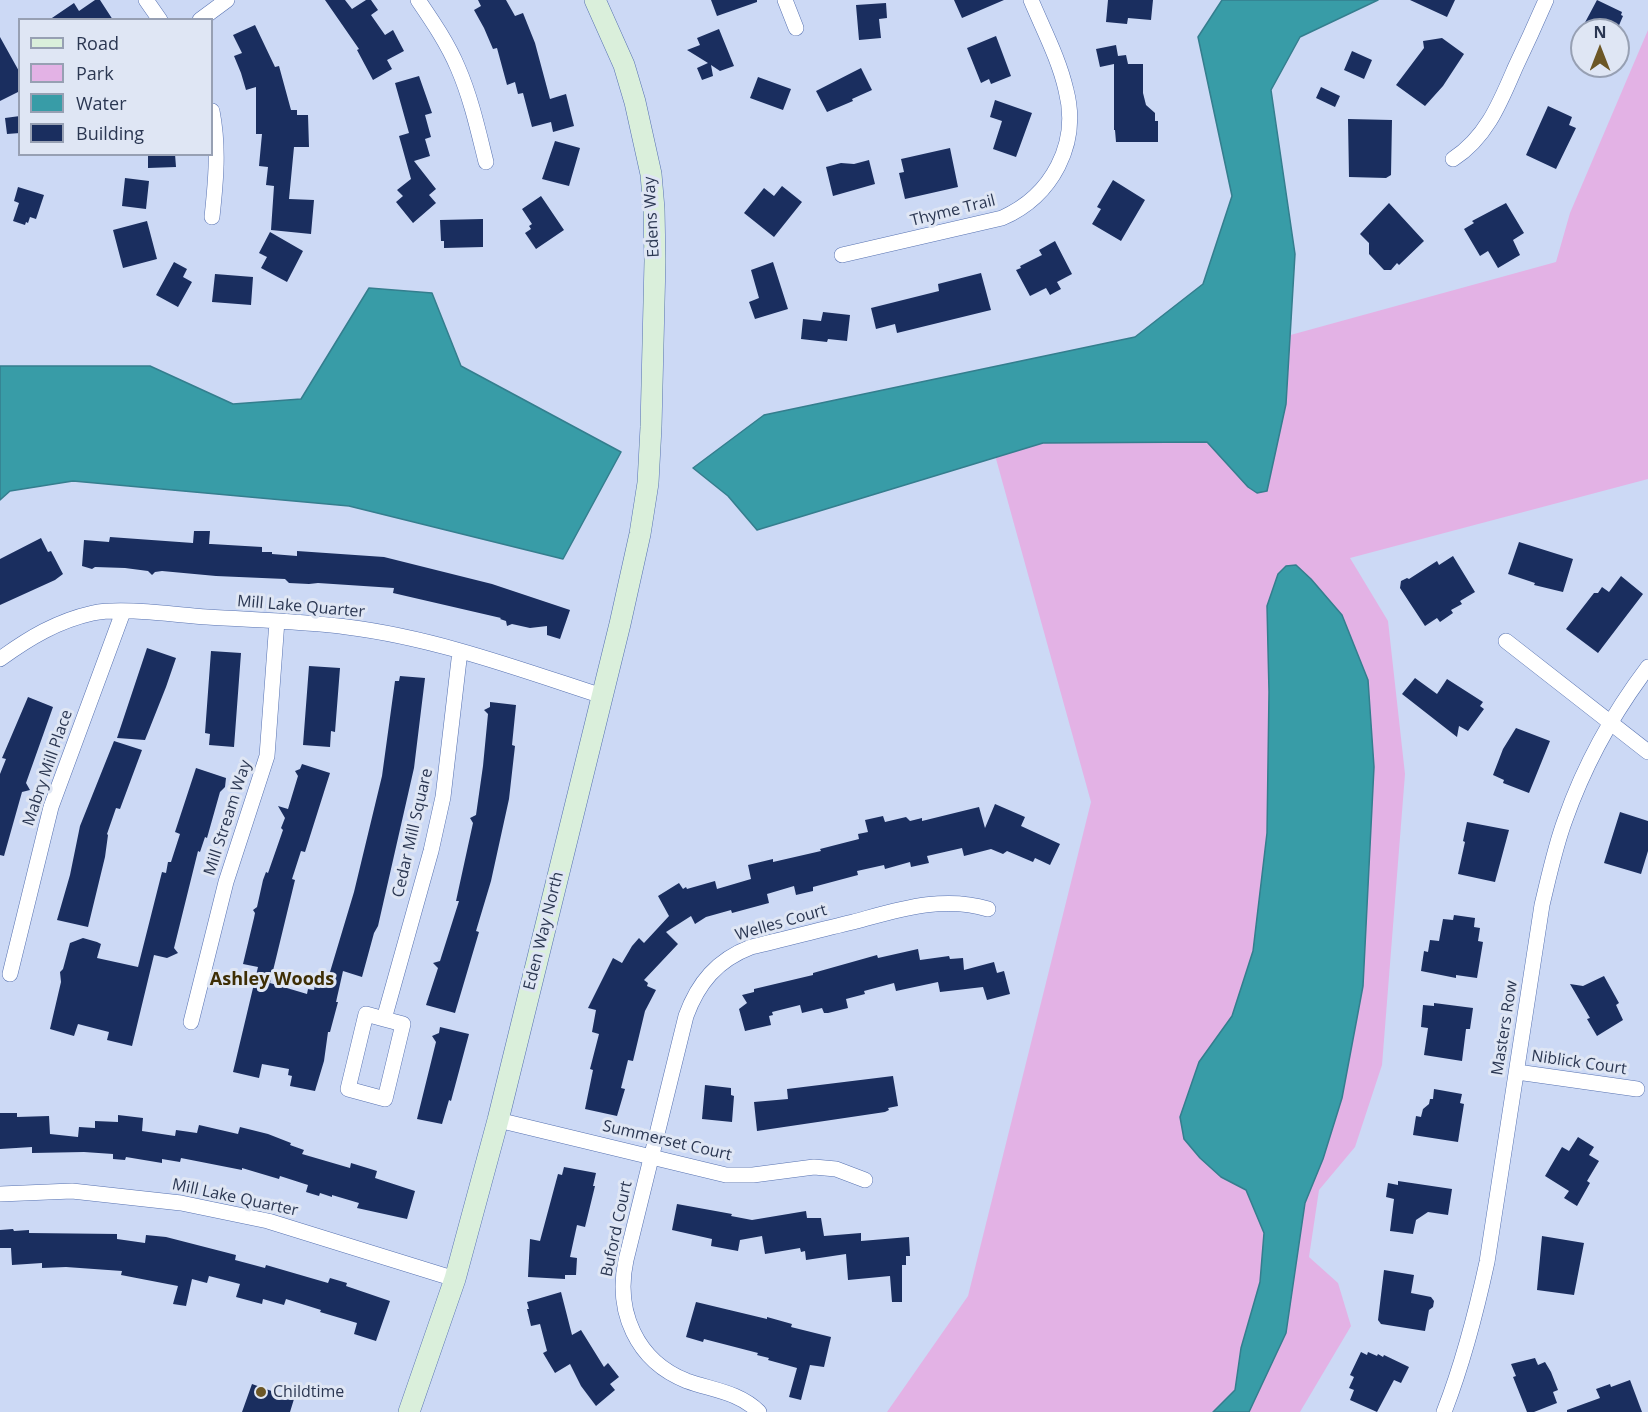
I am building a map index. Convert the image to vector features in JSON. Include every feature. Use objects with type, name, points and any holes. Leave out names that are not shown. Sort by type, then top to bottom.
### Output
[{"type":"street","points":[[146,0],[159,18]]},
{"type":"street","points":[[203,18],[227,0]]},
{"type":"street","points":[[418,0],[446,43],[458,69],[471,104],[486,162]]},
{"type":"street","name":"Edens Way","points":[[596,0],[627,75],[651,174],[655,261],[650,443]]},
{"type":"street","points":[[785,0],[796,28]]},
{"type":"street","name":"Thyme Trail","points":[[842,255],[1002,218],[1025,206],[1052,178],[1062,161],[1068,137],[1070,106],[1066,88],[1030,0]]},
{"type":"street","points":[[1453,159],[1475,142],[1488,125],[1546,0]]},
{"type":"street","points":[[212,217],[218,163],[213,120]]},
{"type":"street","name":"Eden Way North","points":[[409,1412],[455,1279],[498,1120],[640,534],[648,483],[650,443]]},
{"type":"street","name":"Mill Lake Quarter","points":[[0,659],[26,640],[50,627],[96,613],[123,612],[277,621],[395,635],[460,651],[602,696]]},
{"type":"street","name":"Mabry Mill Place","points":[[10,974],[51,807],[123,612]]},
{"type":"street","name":"Mill Stream Way","points":[[191,1022],[226,882],[267,756],[277,621]]},
{"type":"street","points":[[1506,641],[1648,752]]},
{"type":"street","name":"Cedar Mill Square","points":[[384,1019],[431,851],[443,797],[460,651]]},
{"type":"street","name":"Masters Row","points":[[1444,1412],[1475,1320],[1489,1251],[1542,905],[1552,863],[1564,821],[1583,774],[1611,724],[1648,667]]},
{"type":"street","name":"Welles Court","points":[[651,1158],[692,998],[706,976],[735,953],[918,905],[947,903],[976,905],[988,909]]},
{"type":"street","points":[[366,1014],[384,1019],[403,1024],[385,1099],[348,1089],[366,1014]]},
{"type":"street","name":"Niblick Court","points":[[1516,1072],[1637,1089]]},
{"type":"street","name":"Summerset Court","points":[[498,1120],[726,1175],[753,1175],[814,1167],[836,1169],[865,1180]]},
{"type":"street","name":"Buford Court","points":[[651,1158],[622,1277],[626,1317],[632,1333],[657,1364],[673,1374],[688,1381],[733,1394],[748,1402],[759,1412]]},
{"type":"street","name":"Mill Lake Quarter","points":[[0,1194],[72,1191],[181,1203],[268,1221],[455,1279]]},
{"type":"green space","points":[[1648,30],[1648,479],[1350,558],[1388,621],[1405,774],[1382,1065],[1355,1147],[1319,1190],[1309,1257],[1338,1283],[1351,1326],[1300,1412],[887,1412],[968,1296],[1091,802],[985,419],[1556,262],[1570,213],[1628,78],[1630,78],[1630,72]]},
{"type":"water","points":[[1222,0],[1378,0],[1300,37],[1271,90],[1295,254],[1286,404],[1267,491],[1257,493],[1248,487],[1207,442],[1043,443],[757,530],[728,496],[693,468],[764,415],[1135,337],[1203,284],[1232,196],[1198,37]]},
{"type":"water","points":[[369,288],[432,293],[461,366],[621,452],[563,559],[349,506],[73,481],[10,491],[0,500],[0,366],[150,366],[233,404],[301,399]]},
{"type":"water","points":[[1296,565],[1342,615],[1368,680],[1374,767],[1363,986],[1342,1098],[1323,1159],[1305,1203],[1286,1333],[1249,1412],[1213,1412],[1235,1390],[1241,1348],[1260,1282],[1264,1233],[1246,1190],[1221,1177],[1200,1158],[1184,1139],[1180,1117],[1199,1062],[1232,1016],[1253,951],[1267,833],[1269,692],[1267,606],[1278,574],[1286,566]]},
{"type":"building","points":[[95,0],[100,0],[112,18],[52,18],[74,3],[79,11]]},
{"type":"building","points":[[325,0],[345,0],[352,9],[366,0],[371,0],[378,10],[371,15],[385,35],[393,30],[404,51],[387,60],[392,69],[373,80],[357,50],[359,49]]},
{"type":"building","points":[[478,0],[506,0],[515,16],[523,13],[535,43],[550,99],[566,94],[574,126],[553,132],[551,122],[532,127],[523,93],[518,94],[515,82],[507,85],[497,48],[493,49],[474,10],[481,6]]},
{"type":"building","points":[[711,0],[757,0],[757,2],[717,16]]},
{"type":"building","points":[[954,0],[1004,0],[962,18]]},
{"type":"building","points":[[1108,0],[1153,0],[1151,20],[1128,18],[1127,24],[1106,22]]},
{"type":"building","points":[[1410,0],[1455,0],[1447,17]]},
{"type":"building","points":[[1597,0],[1622,12],[1623,16],[1622,18],[1587,18]]},
{"type":"building","points":[[886,3],[887,18],[879,19],[881,38],[859,40],[856,5]]},
{"type":"building","points":[[255,25],[275,67],[279,66],[291,110],[297,110],[297,115],[308,115],[309,147],[294,147],[289,199],[314,200],[311,234],[271,230],[274,186],[266,185],[268,167],[259,166],[262,134],[256,134],[256,87],[246,90],[234,56],[242,53],[233,35]]},
{"type":"building","points":[[719,29],[734,66],[720,71],[711,65],[713,76],[702,80],[697,68],[708,63],[687,50],[700,45],[697,38]]},
{"type":"building","points":[[996,36],[1011,76],[991,84],[989,79],[981,83],[967,48]]},
{"type":"building","points":[[0,37],[18,69],[18,92],[0,101]]},
{"type":"building","points":[[1442,38],[1464,54],[1443,86],[1425,106],[1396,85],[1424,48],[1423,41]]},
{"type":"building","points":[[1116,45],[1118,56],[1126,55],[1128,64],[1143,64],[1143,93],[1146,105],[1155,113],[1155,121],[1158,121],[1158,142],[1116,142],[1114,64],[1100,67],[1096,49]]},
{"type":"building","points":[[1352,51],[1372,60],[1364,79],[1344,70]]},
{"type":"building","points":[[861,68],[872,90],[827,112],[816,91]]},
{"type":"building","points":[[419,76],[432,113],[425,115],[431,137],[425,139],[430,156],[414,161],[436,189],[429,195],[436,203],[413,223],[396,202],[403,196],[397,190],[411,179],[399,136],[409,133],[395,83]]},
{"type":"building","points":[[758,77],[791,89],[783,110],[750,98]]},
{"type":"building","points":[[1321,87],[1340,96],[1335,107],[1316,98]]},
{"type":"building","points":[[995,100],[1032,113],[1016,157],[993,149],[1002,121],[990,117]]},
{"type":"building","points":[[1548,106],[1572,117],[1569,125],[1576,128],[1556,169],[1526,155]]},
{"type":"building","points":[[18,116],[18,133],[7,134],[5,118]]},
{"type":"building","points":[[1348,119],[1392,120],[1391,175],[1386,178],[1349,177]]},
{"type":"building","points":[[555,141],[580,148],[569,186],[542,179]]},
{"type":"building","points":[[950,148],[958,187],[905,199],[899,173],[904,172],[901,159]]},
{"type":"building","points":[[148,156],[175,156],[176,167],[148,168]]},
{"type":"building","points":[[869,160],[875,184],[833,196],[826,167]]},
{"type":"building","points":[[125,178],[149,181],[146,209],[122,206]]},
{"type":"building","points":[[1113,180],[1145,200],[1121,241],[1092,224],[1101,209],[1097,207]]},
{"type":"building","points":[[782,186],[802,202],[774,237],[744,213],[764,188],[774,196]]},
{"type":"building","points":[[18,187],[44,195],[36,219],[30,217],[25,225],[13,221],[19,203],[14,201]]},
{"type":"building","points":[[541,196],[564,230],[536,249],[525,233],[531,229],[529,226],[532,224],[522,209]]},
{"type":"building","points":[[1389,203],[1424,241],[1399,265],[1397,263],[1391,270],[1384,270],[1369,254],[1369,243],[1360,234]]},
{"type":"building","points":[[1506,203],[1524,233],[1513,240],[1520,255],[1498,268],[1488,251],[1480,256],[1464,229],[1474,223],[1472,221]]},
{"type":"building","points":[[483,219],[483,247],[444,248],[444,241],[441,241],[440,220]]},
{"type":"building","points":[[147,221],[157,259],[123,268],[113,230]]},
{"type":"building","points":[[270,232],[303,251],[287,282],[261,268],[267,257],[259,253]]},
{"type":"building","points":[[1055,241],[1072,274],[1057,282],[1061,289],[1050,295],[1046,288],[1030,296],[1016,270],[1042,255],[1039,250]]},
{"type":"building","points":[[174,262],[187,269],[183,277],[192,282],[178,307],[156,295]]},
{"type":"building","points":[[773,262],[788,309],[755,319],[749,302],[759,298],[751,270]]},
{"type":"building","points":[[981,273],[991,310],[897,333],[895,324],[876,329],[871,308],[939,291],[938,284]]},
{"type":"building","points":[[215,274],[253,277],[251,305],[212,302]]},
{"type":"building","points":[[823,312],[850,315],[847,341],[828,339],[827,342],[801,339],[803,319],[821,321]]},
{"type":"building","points":[[194,531],[210,531],[209,544],[262,547],[262,552],[272,552],[272,554],[297,556],[297,551],[384,557],[492,584],[570,610],[560,639],[547,635],[547,626],[530,628],[512,624],[507,626],[506,621],[501,618],[393,593],[394,588],[289,583],[285,579],[162,571],[152,575],[148,571],[125,568],[95,567],[92,569],[82,566],[84,540],[109,542],[110,537],[193,543]]},
{"type":"building","points":[[41,538],[63,574],[55,580],[0,605],[0,559]]},
{"type":"building","points":[[1519,542],[1573,559],[1563,592],[1534,585],[1535,583],[1508,574]]},
{"type":"building","points":[[1453,556],[1475,592],[1460,601],[1462,604],[1451,610],[1453,613],[1440,622],[1437,618],[1425,626],[1400,588],[1401,581],[1409,579],[1437,561],[1439,565]]},
{"type":"building","points":[[1621,576],[1643,594],[1598,653],[1566,629],[1594,593],[1598,593],[1602,587],[1609,592]]},
{"type":"building","points":[[147,648],[176,658],[145,740],[117,738]]},
{"type":"building","points":[[211,651],[241,653],[234,747],[209,745],[210,734],[205,733]]},
{"type":"building","points":[[309,666],[340,668],[335,732],[331,731],[330,747],[303,745]]},
{"type":"building","points":[[400,676],[425,678],[414,768],[378,926],[362,977],[343,971],[336,1002],[338,1002],[330,1032],[328,1032],[324,1061],[315,1091],[290,1086],[292,1076],[288,1075],[289,1069],[262,1064],[259,1078],[233,1072],[258,967],[243,964],[255,913],[253,910],[257,907],[263,880],[266,872],[268,873],[283,830],[281,828],[285,818],[278,806],[288,809],[298,776],[295,771],[300,769],[302,764],[330,773],[305,852],[301,851],[292,879],[295,880],[270,983],[307,994],[308,989],[314,990],[316,979],[327,982],[354,892],[382,776],[395,681],[399,681]]},
{"type":"building","points":[[1415,678],[1437,694],[1447,679],[1483,702],[1480,706],[1484,709],[1468,731],[1459,726],[1457,737],[1402,694]]},
{"type":"building","points":[[28,697],[53,707],[26,783],[30,790],[22,792],[4,856],[0,855],[0,774],[6,759],[2,758]]},
{"type":"building","points":[[490,702],[516,705],[512,745],[515,746],[509,799],[491,881],[476,931],[479,932],[455,1013],[426,1005],[438,968],[433,963],[440,961],[459,901],[456,901],[473,823],[470,818],[476,815],[483,766],[488,714],[484,710],[490,707]]},
{"type":"building","points":[[1516,728],[1550,741],[1529,793],[1503,783],[1504,780],[1493,775],[1503,749]]},
{"type":"building","points":[[114,741],[142,750],[120,809],[116,808],[107,834],[105,857],[88,927],[57,920],[70,875],[80,826]]},
{"type":"building","points":[[196,768],[226,778],[225,787],[220,792],[207,838],[205,837],[200,852],[198,851],[174,948],[178,953],[167,958],[154,955],[132,1046],[107,1040],[109,1032],[78,1024],[74,1036],[50,1029],[61,982],[60,972],[63,969],[70,943],[83,938],[97,942],[101,944],[97,958],[138,967],[162,872],[166,873],[168,862],[171,862],[180,834],[175,832]]},
{"type":"building","points":[[995,804],[1025,817],[1021,826],[1060,844],[1050,865],[1035,858],[1033,862],[1007,851],[1003,854],[991,849],[964,856],[962,848],[927,856],[929,863],[911,867],[910,862],[885,869],[884,865],[857,871],[858,875],[813,887],[813,891],[796,895],[794,886],[767,894],[769,903],[706,917],[695,924],[691,916],[666,932],[678,944],[644,980],[648,983],[647,986],[656,990],[645,1011],[633,1061],[628,1060],[621,1088],[625,1089],[617,1116],[585,1109],[593,1070],[590,1069],[599,1034],[592,1032],[596,1010],[588,1008],[613,958],[622,963],[639,938],[644,943],[669,916],[658,896],[679,883],[683,889],[686,887],[687,889],[715,881],[717,889],[751,879],[748,865],[821,851],[820,849],[859,839],[858,834],[868,832],[865,820],[883,816],[885,822],[906,817],[910,821],[922,818],[922,821],[979,807],[985,828]]},
{"type":"building","points":[[1620,812],[1648,821],[1648,851],[1641,874],[1604,863]]},
{"type":"building","points":[[1467,822],[1509,830],[1495,882],[1458,874]]},
{"type":"building","points":[[1454,915],[1475,918],[1474,927],[1480,928],[1478,941],[1483,942],[1477,978],[1456,975],[1456,978],[1421,971],[1424,951],[1428,952],[1430,940],[1439,941],[1443,919],[1453,920]]},
{"type":"building","points":[[918,949],[920,960],[949,956],[950,959],[963,958],[964,970],[994,962],[997,973],[1004,971],[1010,994],[987,1000],[983,987],[940,992],[938,982],[896,991],[894,983],[864,991],[865,994],[846,999],[848,1008],[828,1013],[824,1013],[822,1008],[802,1013],[800,1005],[772,1012],[773,1015],[769,1016],[771,1025],[745,1031],[739,1009],[747,1003],[742,995],[754,992],[754,989],[813,975],[813,973],[877,955],[878,958]]},
{"type":"building","points":[[1604,976],[1619,1003],[1616,1005],[1623,1020],[1597,1036],[1587,1019],[1590,1018],[1570,984],[1583,986]]},
{"type":"building","points":[[1434,1003],[1473,1008],[1470,1029],[1466,1029],[1462,1061],[1424,1055],[1428,1028],[1421,1027],[1423,1005],[1434,1006]]},
{"type":"building","points":[[440,1027],[469,1034],[451,1101],[449,1100],[442,1124],[417,1119],[436,1042],[432,1036],[439,1033]]},
{"type":"building","points":[[893,1076],[898,1106],[888,1108],[889,1110],[885,1112],[757,1131],[754,1102],[788,1099],[787,1089]]},
{"type":"building","points":[[705,1085],[731,1088],[731,1095],[734,1096],[732,1122],[702,1119]]},
{"type":"building","points":[[1434,1089],[1462,1094],[1460,1103],[1464,1104],[1458,1142],[1413,1135],[1416,1116],[1421,1117],[1423,1109],[1429,1104],[1430,1099],[1433,1099]]},
{"type":"building","points":[[0,1113],[17,1113],[17,1117],[49,1116],[50,1134],[78,1137],[79,1127],[95,1128],[95,1121],[118,1122],[118,1115],[143,1118],[142,1131],[175,1136],[176,1130],[197,1133],[199,1125],[238,1134],[240,1127],[291,1143],[290,1145],[304,1150],[302,1154],[350,1168],[351,1163],[377,1171],[375,1178],[415,1191],[407,1219],[357,1208],[359,1203],[332,1195],[332,1197],[320,1193],[319,1196],[306,1192],[308,1185],[242,1168],[242,1170],[181,1158],[180,1162],[162,1159],[162,1163],[126,1157],[125,1160],[113,1159],[113,1154],[32,1153],[32,1147],[0,1149]]},
{"type":"building","points":[[1578,1137],[1594,1147],[1589,1155],[1599,1161],[1587,1181],[1590,1183],[1577,1206],[1564,1198],[1569,1191],[1545,1176],[1562,1147],[1569,1151]]},
{"type":"building","points":[[564,1167],[596,1173],[585,1227],[577,1225],[570,1257],[577,1258],[576,1275],[565,1275],[565,1279],[528,1277],[530,1239],[540,1241],[558,1174],[562,1175]]},
{"type":"building","points":[[1398,1181],[1452,1189],[1448,1215],[1428,1212],[1416,1220],[1413,1234],[1390,1231],[1394,1199],[1386,1197],[1388,1183],[1398,1185]]},
{"type":"building","points":[[677,1204],[752,1220],[806,1211],[807,1218],[821,1218],[824,1236],[861,1233],[861,1241],[909,1237],[910,1256],[906,1256],[906,1265],[902,1265],[902,1302],[892,1302],[890,1276],[848,1280],[846,1254],[806,1260],[805,1251],[801,1252],[800,1248],[765,1254],[762,1236],[740,1240],[738,1251],[711,1246],[712,1239],[672,1230]]},
{"type":"building","points":[[13,1229],[14,1231],[29,1230],[29,1233],[117,1234],[117,1239],[145,1243],[146,1235],[166,1237],[236,1255],[235,1260],[265,1268],[266,1265],[328,1283],[330,1278],[390,1301],[376,1341],[354,1334],[357,1323],[286,1299],[284,1305],[263,1299],[262,1304],[236,1297],[240,1284],[209,1276],[207,1283],[192,1279],[186,1306],[173,1304],[178,1286],[121,1275],[122,1271],[66,1267],[42,1268],[42,1263],[12,1265],[11,1248],[0,1248],[0,1230]]},
{"type":"building","points":[[1542,1236],[1584,1243],[1574,1295],[1537,1290]]},
{"type":"building","points":[[1384,1270],[1414,1275],[1411,1293],[1431,1297],[1434,1301],[1433,1307],[1429,1310],[1425,1331],[1381,1324],[1378,1320]]},
{"type":"building","points":[[561,1292],[572,1335],[581,1330],[604,1367],[608,1363],[619,1377],[610,1384],[615,1390],[596,1406],[581,1386],[570,1364],[555,1373],[543,1353],[547,1351],[540,1324],[531,1326],[527,1302]]},
{"type":"building","points":[[696,1302],[767,1319],[767,1317],[792,1324],[791,1327],[831,1337],[824,1367],[810,1365],[801,1400],[789,1397],[797,1368],[768,1360],[769,1358],[757,1355],[758,1353],[704,1339],[703,1342],[686,1337]]},
{"type":"building","points":[[1361,1352],[1367,1355],[1368,1352],[1377,1356],[1378,1354],[1383,1357],[1384,1355],[1409,1367],[1401,1383],[1394,1380],[1377,1412],[1350,1400],[1354,1390],[1349,1388],[1354,1377],[1350,1375]]},
{"type":"building","points":[[1535,1358],[1538,1365],[1545,1362],[1551,1372],[1558,1390],[1553,1392],[1557,1403],[1534,1412],[1527,1412],[1513,1377],[1516,1376],[1511,1364]]},
{"type":"building","points":[[1630,1380],[1642,1412],[1567,1412],[1567,1410],[1600,1398],[1596,1389],[1610,1384],[1611,1387]]},
{"type":"building","name":"Childtime","points":[[252,1384],[294,1399],[290,1412],[242,1412]]},
{"type":"place","name":"Childtime","points":[[261,1392]]},
{"type":"district","name":"Ashley Woods","points":[[272,980]]}]
